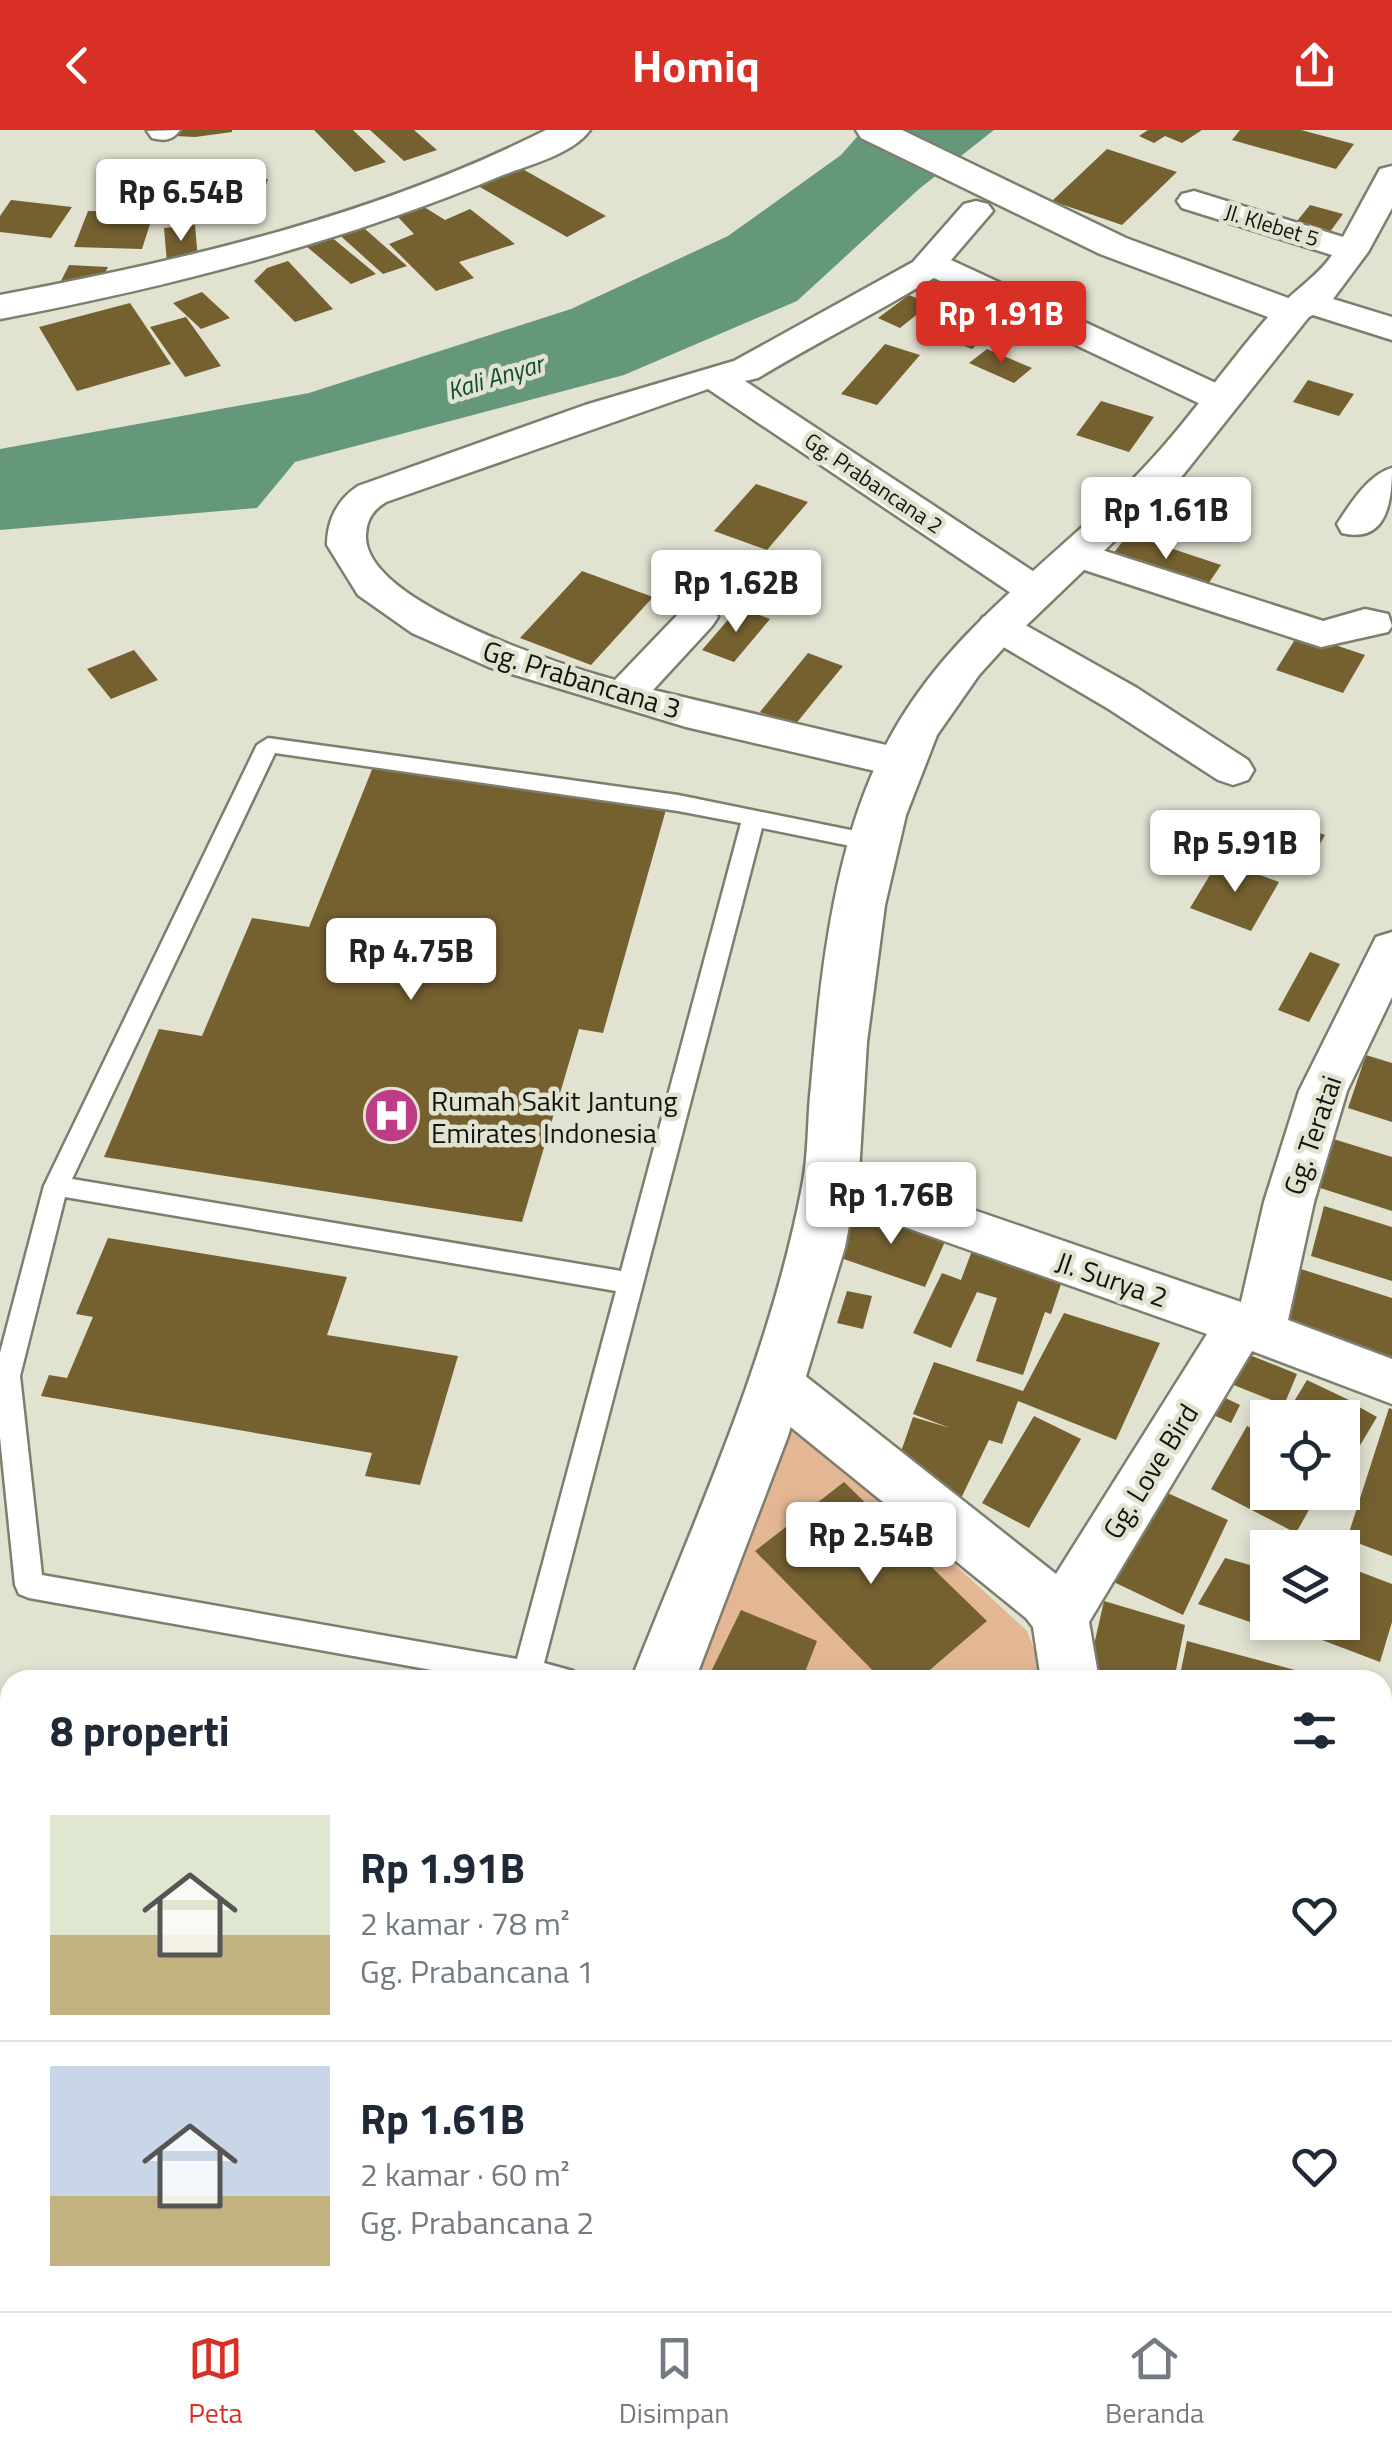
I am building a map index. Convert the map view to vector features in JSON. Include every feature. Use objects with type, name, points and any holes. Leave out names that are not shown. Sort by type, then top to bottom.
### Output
[{"type":"street","points":[[874,130],[1113,246],[1302,308],[1392,329]]},
{"type":"street","points":[[0,308],[115,286],[319,233],[422,197],[556,134]]},
{"type":"street","points":[[667,1670],[775,1382],[818,1242],[831,1181],[850,979],[875,843],[901,762],[962,664],[1034,590],[1152,484],[1350,250],[1392,176]]},
{"type":"street","name":"Jl. Klebet 5","points":[[1194,201],[1350,250]]},
{"type":"street","points":[[713,376],[745,370],[788,343],[884,295],[936,259],[976,211]]},
{"type":"street","points":[[941,268],[1220,399]]},
{"type":"street","name":"Gg. Prabancana 3","points":[[713,376],[598,413],[361,500],[346,533],[348,554],[378,591],[402,612],[457,639],[624,696],[901,762]]},
{"type":"street","name":"Gg. Prabancana 2","points":[[713,376],[1034,590]]},
{"type":"street","points":[[1356,524],[1392,480]]},
{"type":"street","points":[[1077,554],[1321,634],[1332,635],[1358,621],[1374,623]]},
{"type":"street","points":[[624,696],[698,618]]},
{"type":"street","points":[[997,626],[1122,698],[1233,770]]},
{"type":"street","name":"Gg. Teratai","points":[[1251,1328],[1323,1091],[1392,949]]},
{"type":"street","name":"Jl. Surya 2","points":[[831,1181],[1251,1328],[1392,1382]]},
{"type":"street","name":"Gg. Love Bird","points":[[1060,1618],[1251,1328]]},
{"type":"street","points":[[775,1382],[1046,1600],[1060,1618],[1068,1670]]},
{"type":"lane","points":[[498,1670],[29,1585],[7,1376],[56,1186],[268,745],[678,802],[875,843]]},
{"type":"lane","points":[[527,1670],[753,819]]},
{"type":"lane","points":[[56,1186],[630,1282]]},
{"type":"shaded area","points":[[774,1398],[1027,1631],[1042,1670],[684,1670]]},
{"type":"water","name":"Kali Anyar","points":[[863,130],[994,130],[919,189],[797,301],[624,375],[295,462],[257,508],[0,530],[0,449],[309,393],[571,309],[728,236],[841,155]]},
{"type":"building","points":[[176,130],[232,132],[195,137],[176,136]]},
{"type":"building","points":[[314,130],[353,130],[386,162],[355,172]]},
{"type":"building","points":[[370,130],[414,130],[437,150],[404,161]]},
{"type":"building","points":[[1148,130],[1202,130],[1182,143],[1165,136],[1154,143],[1139,136]]},
{"type":"building","points":[[1240,130],[1301,130],[1354,144],[1336,169],[1232,140]]},
{"type":"building","points":[[1107,149],[1177,172],[1122,225],[1052,201]]},
{"type":"building","points":[[510,162],[606,216],[567,237],[471,182]]},
{"type":"building","points":[[188,176],[268,179],[259,209],[178,207]]},
{"type":"building","points":[[11,200],[72,207],[51,238],[0,232],[0,216]]},
{"type":"building","points":[[421,205],[445,220],[470,209],[515,244],[459,262],[474,278],[436,291],[389,244],[414,234],[396,215]]},
{"type":"building","points":[[1310,205],[1343,214],[1327,236],[1293,226]]},
{"type":"building","points":[[88,211],[154,212],[142,249],[74,247]]},
{"type":"building","points":[[356,221],[407,266],[383,274],[334,230]]},
{"type":"building","points":[[195,225],[198,260],[167,263],[164,228]]},
{"type":"building","points":[[330,236],[376,274],[351,284],[306,246]]},
{"type":"building","points":[[288,261],[333,309],[295,322],[254,281],[267,268]]},
{"type":"building","points":[[69,265],[108,267],[100,283],[61,281]]},
{"type":"building","points":[[202,292],[230,318],[201,329],[173,303]]},
{"type":"building","points":[[909,295],[930,304],[900,328],[878,318]]},
{"type":"building","points":[[997,300],[1017,308],[972,349],[939,336],[969,309],[983,314]]},
{"type":"building","points":[[130,303],[171,364],[77,391],[39,327]]},
{"type":"building","points":[[186,317],[221,366],[185,377],[150,327]]},
{"type":"building","points":[[885,344],[920,355],[877,405],[841,394]]},
{"type":"building","points":[[987,349],[1032,368],[1014,383],[969,363]]},
{"type":"building","points":[[1308,380],[1354,394],[1339,416],[1293,402]]},
{"type":"building","points":[[1101,401],[1154,417],[1129,452],[1076,435]]},
{"type":"building","points":[[756,484],[808,502],[767,550],[714,531]]},
{"type":"building","points":[[1128,534],[1221,565],[1204,590],[1110,558]]},
{"type":"building","points":[[582,571],[653,597],[591,665],[520,638]]},
{"type":"building","points":[[739,607],[770,619],[734,662],[702,650]]},
{"type":"building","points":[[1299,633],[1365,655],[1343,693],[1276,670]]},
{"type":"building","points":[[134,650],[158,680],[111,699],[87,669]]},
{"type":"building","points":[[808,653],[843,666],[794,726],[760,712]]},
{"type":"building","points":[[373,767],[667,806],[603,1033],[579,1029],[522,1222],[104,1157],[159,1029],[202,1036],[252,918],[309,927]]},
{"type":"building","points":[[1271,816],[1325,835],[1302,875],[1248,855]]},
{"type":"building","points":[[1219,860],[1279,882],[1251,931],[1190,908]]},
{"type":"building","points":[[1310,952],[1340,964],[1309,1022],[1278,1010]]},
{"type":"building","points":[[1366,1055],[1392,1063],[1392,1122],[1348,1108]]},
{"type":"building","points":[[1330,1138],[1392,1157],[1392,1211],[1314,1186]]},
{"type":"building","points":[[1324,1206],[1392,1227],[1392,1281],[1311,1256]]},
{"type":"building","points":[[858,1207],[947,1237],[925,1287],[835,1256]]},
{"type":"building","points":[[108,1238],[347,1277],[327,1335],[458,1356],[420,1485],[365,1476],[372,1453],[41,1396],[49,1375],[67,1378],[93,1317],[76,1314]]},
{"type":"building","points":[[973,1248],[1064,1275],[1051,1314],[1045,1312],[1023,1375],[976,1361],[997,1298],[977,1292],[951,1348],[913,1333],[942,1273],[961,1280]]},
{"type":"building","points":[[1285,1264],[1392,1298],[1392,1357],[1275,1315]]},
{"type":"building","points":[[847,1291],[872,1296],[863,1329],[837,1323]]},
{"type":"building","points":[[1064,1313],[1160,1343],[1116,1440],[1018,1401],[1002,1444],[989,1440],[954,1513],[894,1472],[913,1417],[950,1428],[913,1414],[934,1362],[1023,1391]]},
{"type":"building","points":[[1235,1349],[1297,1374],[1286,1400],[1271,1400],[1221,1380]]},
{"type":"building","points":[[1307,1380],[1349,1400],[1295,1400]]},
{"type":"building","points":[[1205,1388],[1240,1405],[1231,1423],[1196,1407]]},
{"type":"building","points":[[1360,1407],[1377,1417],[1360,1445]]},
{"type":"building","points":[[1389,1408],[1392,1409],[1392,1556],[1360,1544],[1360,1530],[1350,1530],[1356,1510],[1360,1510],[1360,1498]]},
{"type":"building","points":[[1034,1416],[1081,1439],[1029,1528],[982,1503]]},
{"type":"building","points":[[1247,1426],[1250,1427],[1250,1509],[1211,1489]]},
{"type":"building","points":[[844,1482],[987,1621],[930,1670],[872,1670],[755,1551]]},
{"type":"building","points":[[1145,1483],[1228,1520],[1183,1615],[1099,1575]]},
{"type":"building","points":[[1252,1510],[1309,1510],[1298,1530]]},
{"type":"building","points":[[1225,1558],[1250,1565],[1250,1622],[1198,1604]]},
{"type":"building","points":[[1360,1572],[1392,1584],[1392,1622],[1380,1662],[1322,1640],[1360,1640]]},
{"type":"building","points":[[1104,1601],[1185,1625],[1176,1670],[1088,1670]]},
{"type":"building","points":[[741,1610],[817,1641],[806,1670],[712,1670]]},
{"type":"building","points":[[1187,1641],[1295,1670],[1181,1670]]},
{"type":"place","name":"Rumah Sakit Jantung Emirates Indonesia","points":[[392,1116]]}]
